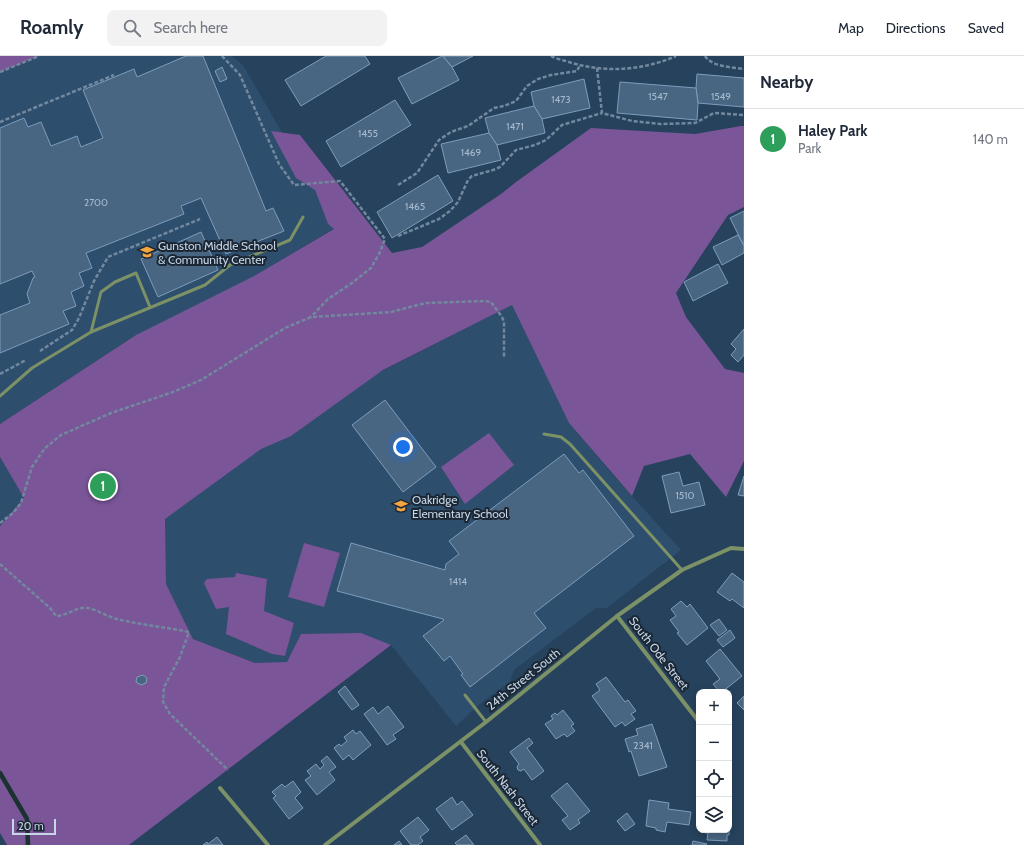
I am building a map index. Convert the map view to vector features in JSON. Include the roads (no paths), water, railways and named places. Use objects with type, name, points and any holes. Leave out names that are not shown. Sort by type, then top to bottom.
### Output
[{"type":"street","name":"24th Street South","points":[[325,845],[486,722],[617,616],[682,570],[731,548],[744,549]]},
{"type":"street","name":"South Ode Street","points":[[617,616],[696,718]]},
{"type":"street","name":"South Nash Street","points":[[460,742],[540,845]]},
{"type":"street","points":[[220,788],[268,845]]},
{"type":"lane","points":[[0,396],[32,368],[91,332],[205,285],[230,265],[290,240],[303,217]]},
{"type":"lane","points":[[91,332],[100,292],[115,282],[136,273],[150,307]]},
{"type":"lane","points":[[544,434],[560,437],[570,444],[682,570]]},
{"type":"lane","points":[[465,695],[486,722]]},
{"type":"waterway","points":[[0,773],[27,819],[28,845]]},
{"type":"place","name":"Gunston Middle School & Community Center","points":[[147,252]]},
{"type":"place","name":"Haley Park","points":[[103,486]]},
{"type":"place","name":"Oakridge Elementary School","points":[[401,506]]}]
